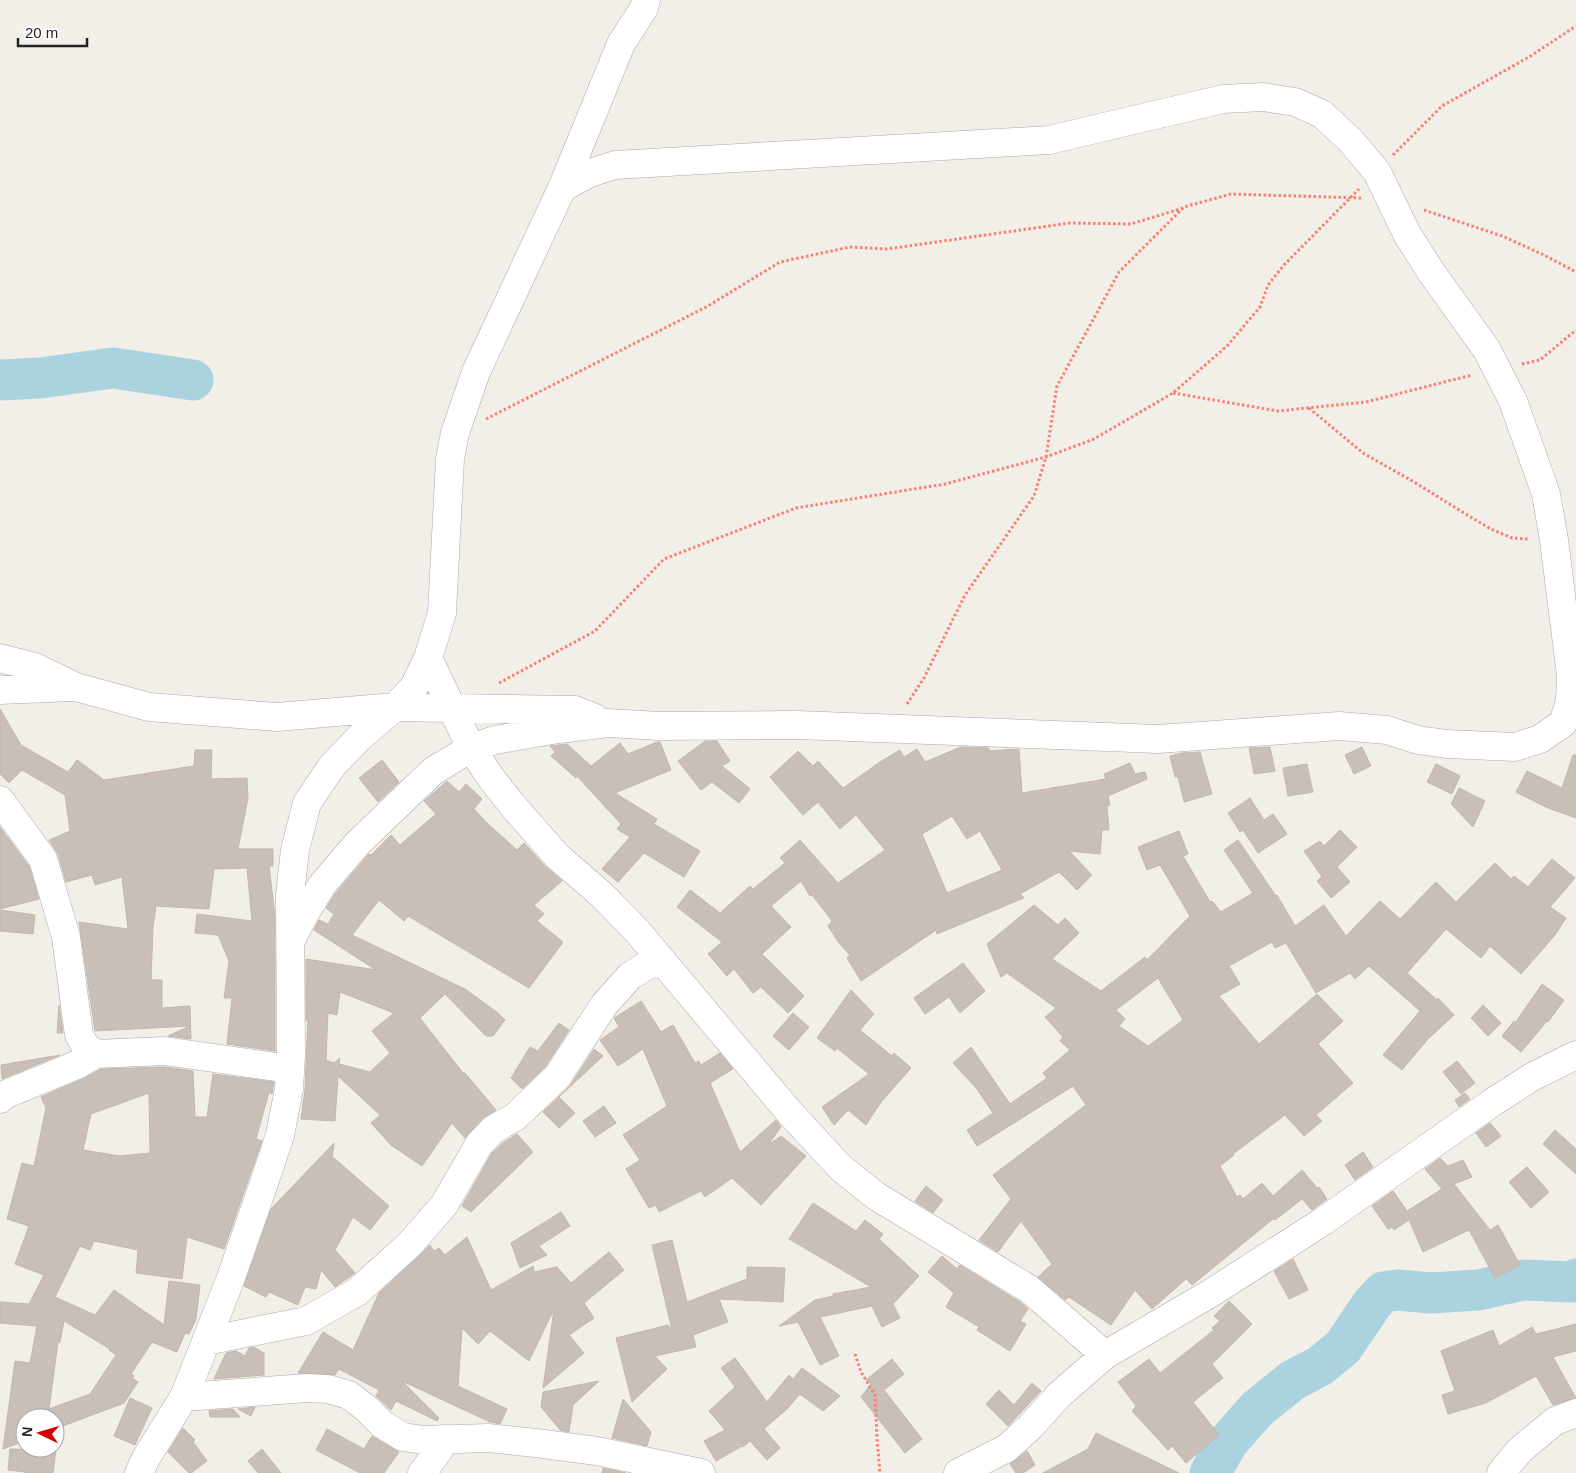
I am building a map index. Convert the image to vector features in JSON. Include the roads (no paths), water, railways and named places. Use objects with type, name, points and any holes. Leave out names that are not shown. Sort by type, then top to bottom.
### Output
[{"type":"street","points":[[140,1473],[146,1458],[184,1397],[263,1186],[280,1135],[289,1090],[290,1069],[290,894],[295,850],[307,803],[332,766],[414,687],[428,658],[442,613],[450,459],[455,433],[476,372],[562,188],[621,44],[644,8],[646,0]]},
{"type":"street","points":[[291,940],[322,885],[358,844],[433,771],[471,748],[495,740],[558,729],[609,723],[660,726],[798,725],[1158,739],[1339,726],[1387,730],[1418,740],[1447,744],[1515,747],[1540,740],[1570,723],[1571,675],[1565,544],[1513,402],[1487,350],[1431,272],[1407,234],[1377,172],[1351,141],[1322,114],[1295,102],[1263,97],[1223,99],[1049,140],[615,165],[590,173],[562,188]]},
{"type":"street","points":[[0,658],[35,666],[76,687],[149,707],[277,717],[395,707],[575,710],[609,723]]},
{"type":"street","points":[[428,658],[471,748],[491,778],[514,807],[557,856],[602,895],[841,1168],[883,1201],[1029,1289],[1106,1356]]},
{"type":"street","points":[[0,690],[76,687]]},
{"type":"street","points":[[0,800],[43,859],[66,937],[79,1036],[86,1047],[96,1054]]},
{"type":"street","points":[[206,1341],[306,1321],[357,1292],[410,1244],[444,1205],[480,1142],[494,1129],[515,1117],[557,1076],[604,1004],[630,976],[659,958]]},
{"type":"street","points":[[0,1099],[4,1095],[78,1064],[96,1054],[165,1052],[290,1069]]},
{"type":"street","points":[[958,1473],[1007,1448],[1030,1427],[1059,1394],[1106,1356],[1211,1293],[1322,1222],[1493,1102],[1532,1078],[1576,1055]]},
{"type":"street","points":[[184,1397],[307,1388],[328,1389],[349,1395],[382,1424],[403,1437],[424,1440],[488,1438],[536,1443],[598,1451],[700,1473]]},
{"type":"street","points":[[1502,1473],[1520,1450],[1555,1421],[1576,1413]]},
{"type":"street","points":[[422,1473],[439,1450],[443,1439]]},
{"type":"waterway","points":[[0,380],[40,378],[113,368],[193,380]]},
{"type":"waterway","points":[[1210,1473],[1228,1442],[1257,1409],[1293,1380],[1320,1366],[1343,1347],[1372,1304],[1383,1292],[1398,1290],[1431,1293],[1478,1290],[1523,1280],[1572,1282],[1576,1279]]}]
